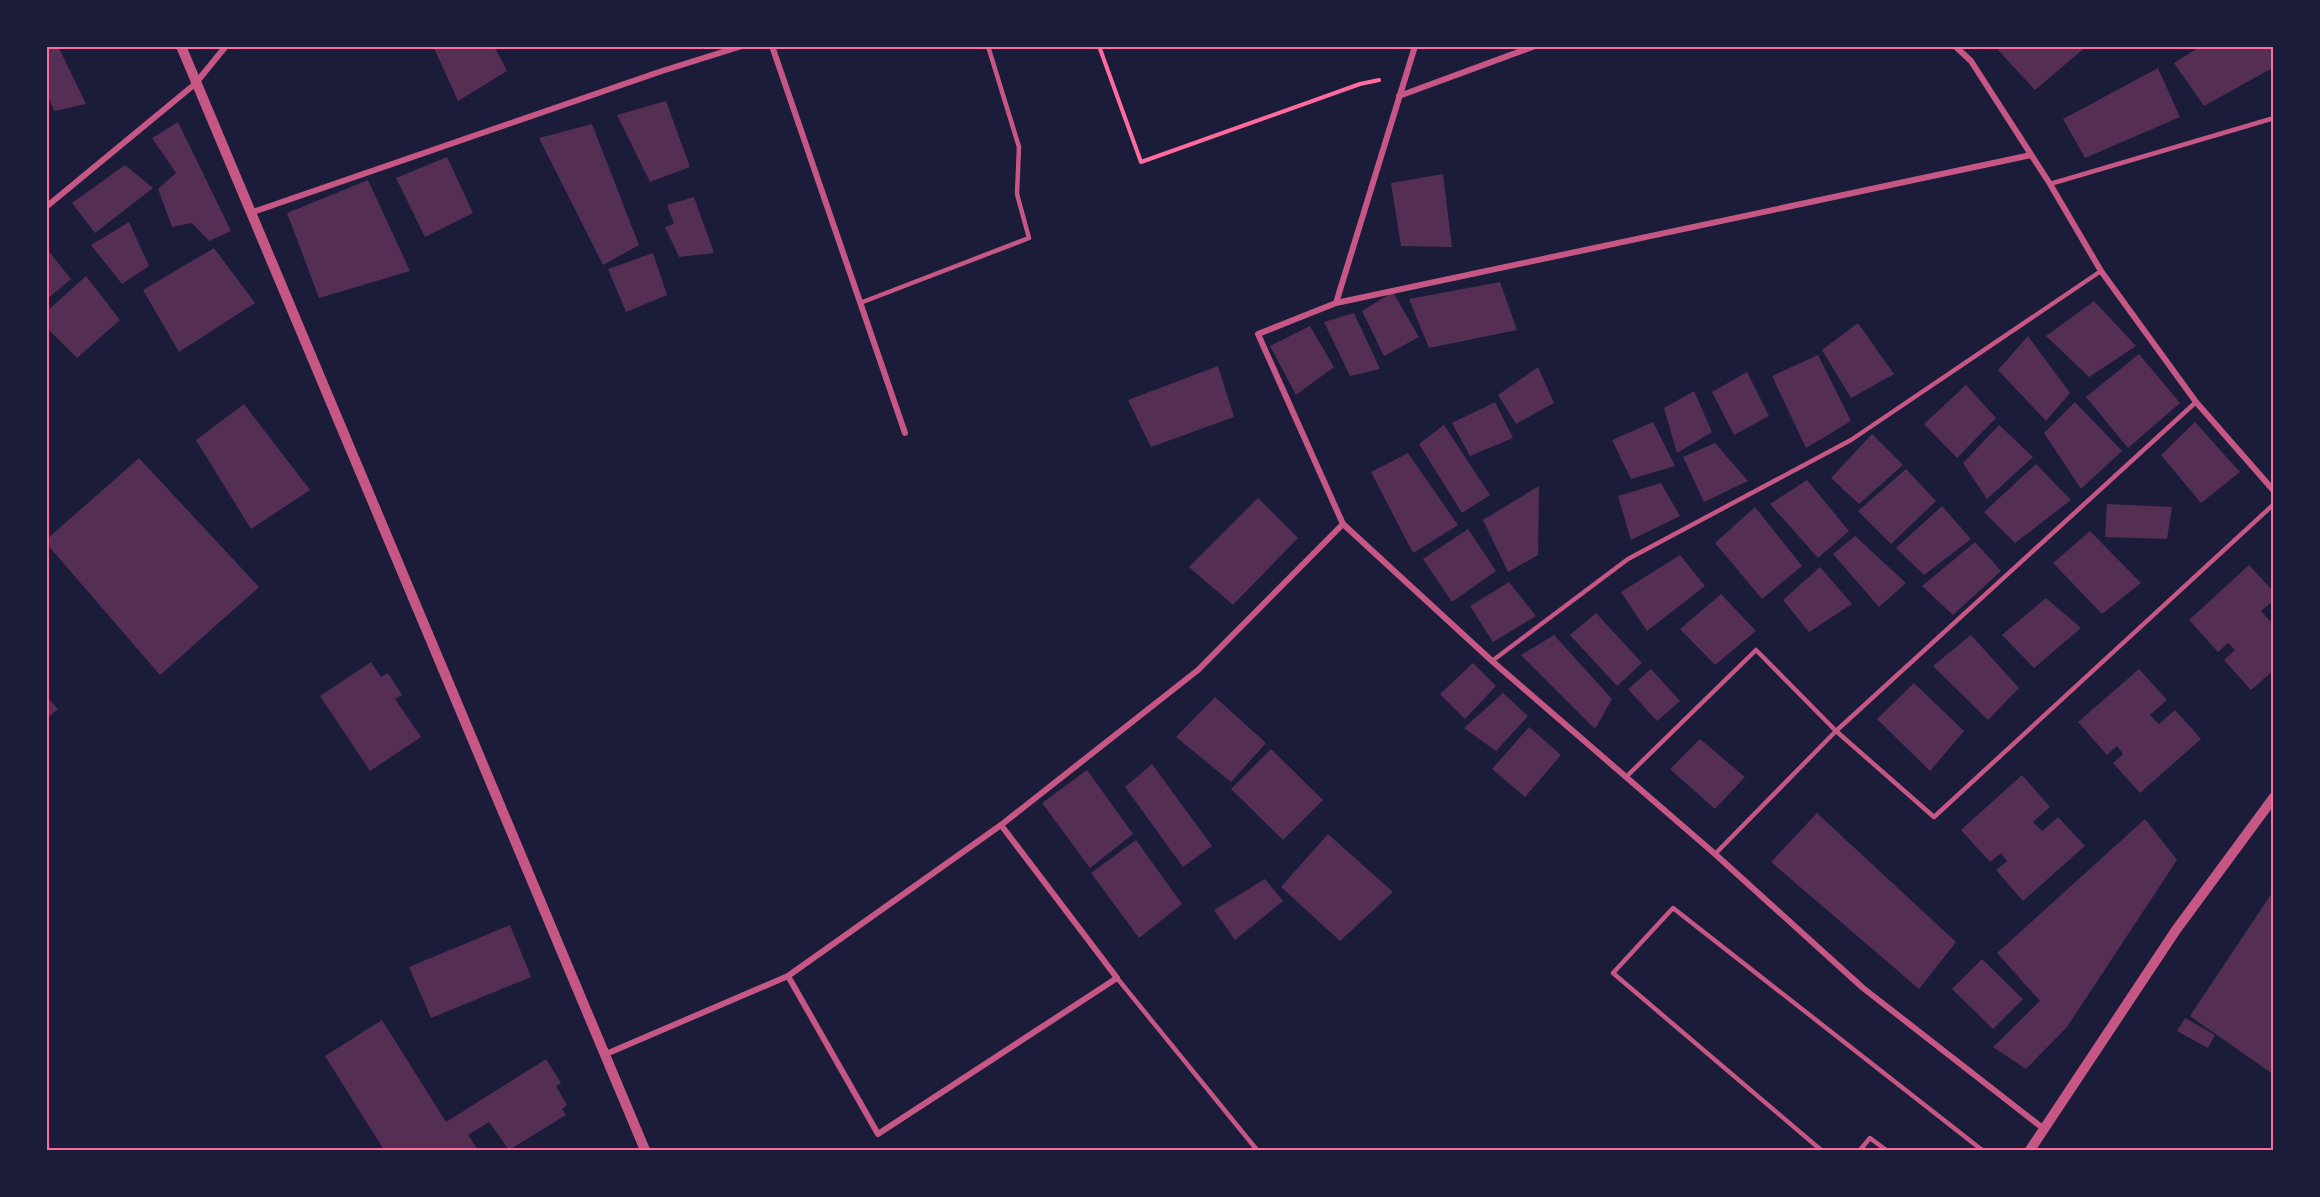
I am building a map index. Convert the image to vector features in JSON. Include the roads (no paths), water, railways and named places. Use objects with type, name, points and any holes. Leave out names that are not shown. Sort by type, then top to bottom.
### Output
[{"type":"street","points":[[181,46],[195,84],[645,1150]]},
{"type":"street","points":[[46,207],[195,84],[226,46]]},
{"type":"street","points":[[250,213],[662,71],[742,46]]},
{"type":"street","points":[[772,46],[905,433]]},
{"type":"street","points":[[1336,303],[1415,46]]},
{"type":"street","points":[[1399,96],[1535,46]]},
{"type":"street","points":[[1955,46],[1971,61],[2050,184],[2101,271],[2196,402],[2274,491]]},
{"type":"street","points":[[2031,155],[1336,303],[1258,334],[1343,524],[1492,661],[1715,854],[1863,988],[2044,1129]]},
{"type":"street","points":[[606,1054],[789,976],[1001,825],[1198,670],[1343,524]]},
{"type":"street","points":[[2030,1150],[2176,930],[2274,797]]},
{"type":"street","points":[[789,976],[878,1134],[1117,978],[1001,825]]},
{"type":"lane","points":[[860,303],[1029,238],[1017,194],[1019,147],[988,46]]},
{"type":"lane","points":[[2050,184],[2274,118]]},
{"type":"lane","points":[[1492,661],[1628,559],[1851,440],[2101,271]]},
{"type":"lane","points":[[1715,854],[1836,731],[2196,402]]},
{"type":"lane","points":[[1626,777],[1756,650],[1836,731],[1934,817],[2274,504]]},
{"type":"lane","points":[[1821,1150],[1613,973],[1673,908],[1982,1150]]},
{"type":"lane","points":[[1117,978],[1257,1150]]},
{"type":"lane","points":[[1860,1150],[1870,1138],[1886,1150]]}]
